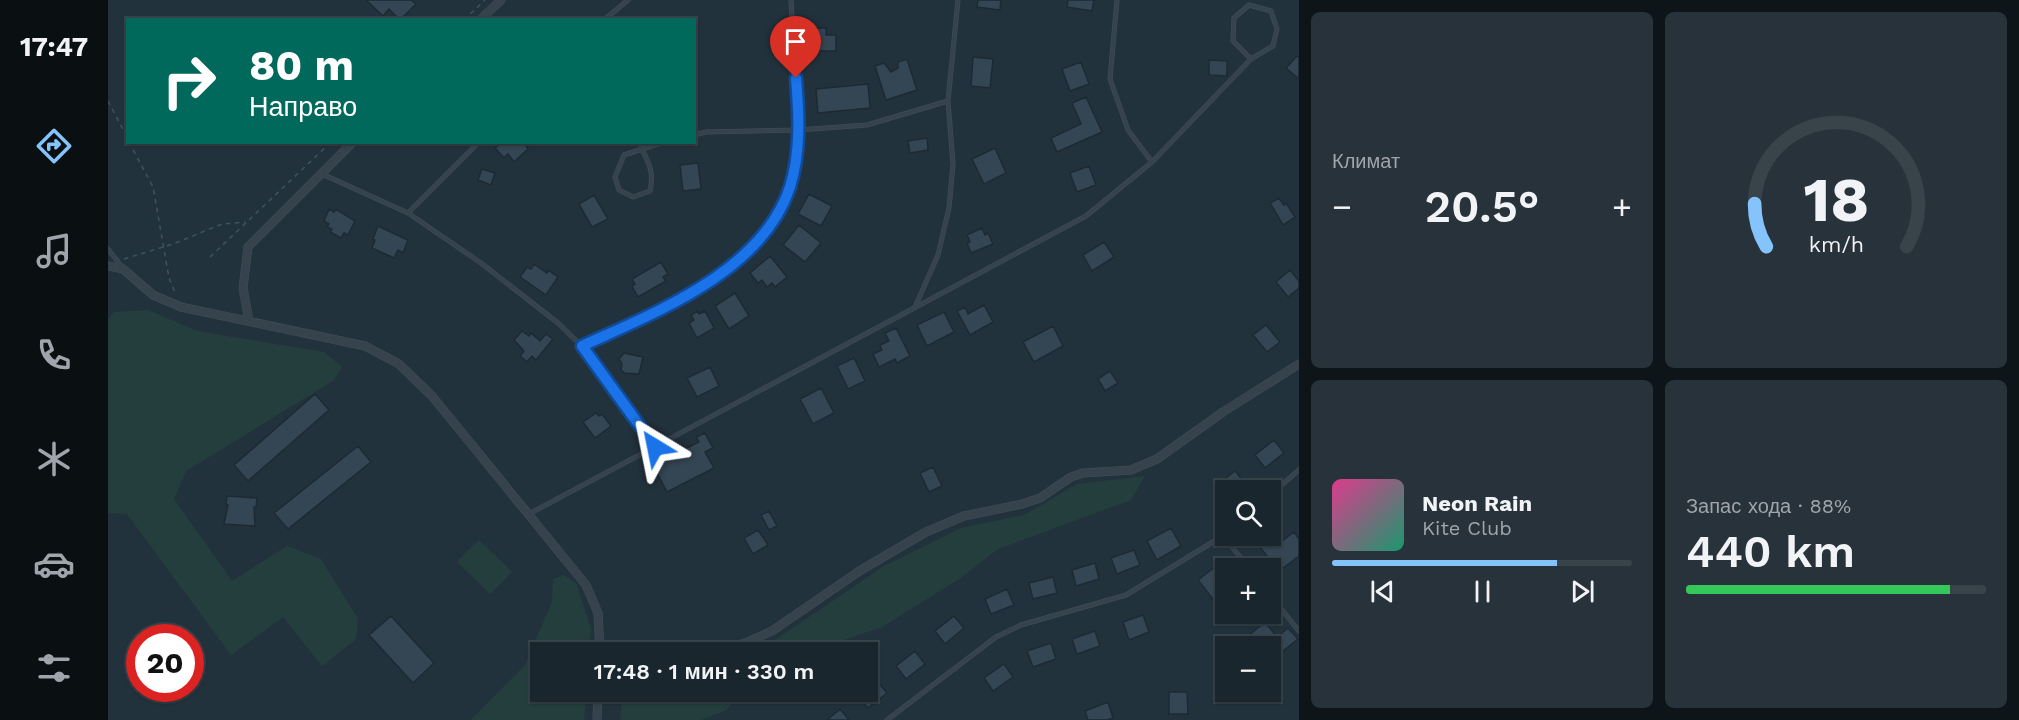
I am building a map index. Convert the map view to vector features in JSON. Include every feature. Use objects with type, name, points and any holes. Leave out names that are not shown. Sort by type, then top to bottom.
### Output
[{"type":"street","points":[[482,18],[501,0]]},
{"type":"street","points":[[249,321],[243,288],[248,247],[351,144]]},
{"type":"street","points":[[108,266],[123,269],[153,295],[181,307],[365,346],[399,364],[432,396],[586,585],[598,613],[599,642]]},
{"type":"street","points":[[749,642],[772,631],[861,570],[927,532],[964,516],[1023,504],[1040,498],[1071,477],[1083,473],[1131,470],[1157,459],[1223,412],[1299,364]]},
{"type":"street","points":[[597,720],[598,702]]},
{"type":"lane","points":[[606,18],[628,0]]},
{"type":"lane","points":[[582,346],[681,300],[743,256],[773,222],[790,187],[799,142],[791,0]]},
{"type":"lane","points":[[914,308],[938,255],[949,208],[953,164],[948,101],[958,0]]},
{"type":"lane","points":[[1117,0],[1110,79],[1128,130],[1152,162]]},
{"type":"lane","points":[[528,514],[1086,216],[1152,162],[1251,59],[1273,46],[1277,29],[1271,11],[1249,5],[1234,18],[1233,41],[1251,59]]},
{"type":"lane","points":[[696,134],[706,132],[798,130],[867,125],[948,101]]},
{"type":"lane","points":[[408,213],[477,144]]},
{"type":"lane","points":[[641,148],[650,163],[653,178],[650,191],[633,197],[619,190],[615,177],[624,155],[641,148],[656,144]]},
{"type":"lane","points":[[321,173],[408,213],[481,263],[558,323],[582,346],[655,447]]},
{"type":"lane","points":[[108,249],[123,269]]},
{"type":"lane","points":[[1281,486],[1299,470]]},
{"type":"lane","points":[[887,720],[996,637],[1021,625],[1126,595],[1215,541]]},
{"type":"lane","points":[[1232,546],[1241,558]]},
{"type":"lane","points":[[1281,609],[1299,631]]},
{"type":"path","points":[[466,18],[484,0]]},
{"type":"path","points":[[108,101],[126,135]]},
{"type":"path","points":[[130,144],[153,187],[169,278],[181,307]]},
{"type":"path","points":[[210,258],[329,144]]},
{"type":"path","points":[[118,261],[164,247],[222,224],[246,222]]},
{"type":"green space","points":[[148,310],[197,331],[324,352],[342,367],[333,381],[186,471],[174,499],[232,581],[287,546],[321,559],[358,619],[356,639],[322,666],[283,617],[231,655],[127,514],[108,513],[108,319],[114,312]]},
{"type":"green space","points":[[1145,476],[1131,500],[998,549],[959,579],[882,627],[837,642],[769,642],[884,566],[961,528],[1024,515],[1077,484]]},
{"type":"green space","points":[[479,540],[512,572],[490,594],[457,562]]},
{"type":"green space","points":[[564,575],[576,583],[591,629],[590,642],[535,642],[552,602],[553,579]]},
{"type":"green space","points":[[530,653],[530,702],[585,702],[584,720],[471,720],[525,665]]},
{"type":"green space","points":[[622,702],[734,702],[726,710],[701,720],[620,720]]},
{"type":"building","points":[[366,0],[411,0],[416,4],[402,18],[398,18],[389,9],[383,16]]},
{"type":"building","points":[[978,0],[1001,0],[1000,10],[977,7]]},
{"type":"building","points":[[1068,0],[1094,0],[1092,11],[1067,7]]},
{"type":"building","points":[[810,28],[826,28],[826,35],[836,35],[836,51],[815,51],[815,37],[810,37]]},
{"type":"building","points":[[1297,56],[1299,57],[1299,79],[1286,68]]},
{"type":"building","points":[[973,57],[993,59],[990,88],[971,86]]},
{"type":"building","points":[[907,59],[917,90],[886,100],[875,66],[884,63],[891,72],[898,68],[898,62]]},
{"type":"building","points":[[1209,60],[1227,61],[1227,76],[1209,75]]},
{"type":"building","points":[[1081,62],[1089,84],[1070,91],[1062,69]]},
{"type":"building","points":[[868,84],[870,108],[818,113],[816,89]]},
{"type":"building","points":[[1086,97],[1102,132],[1057,152],[1051,138],[1081,124],[1072,103]]},
{"type":"building","points":[[927,138],[928,150],[910,153],[908,141]]},
{"type":"building","points":[[500,144],[527,144],[528,149],[514,162],[508,154],[504,158],[495,148]]},
{"type":"building","points":[[995,148],[1006,173],[984,184],[972,159]]},
{"type":"building","points":[[698,163],[701,189],[683,191],[680,165]]},
{"type":"building","points":[[1089,166],[1096,185],[1077,192],[1070,173]]},
{"type":"building","points":[[482,169],[495,173],[491,185],[478,180]]},
{"type":"building","points":[[809,194],[832,206],[821,226],[798,214]]},
{"type":"building","points":[[594,195],[608,219],[592,227],[579,204]]},
{"type":"building","points":[[1279,198],[1284,205],[1286,203],[1295,217],[1283,225],[1270,203]]},
{"type":"building","points":[[329,209],[334,212],[336,209],[355,221],[348,235],[344,233],[341,238],[330,232],[332,229],[327,227],[329,224],[324,221]]},
{"type":"building","points":[[799,225],[821,243],[805,262],[783,245]]},
{"type":"building","points":[[378,226],[408,240],[403,253],[398,250],[394,258],[372,248]]},
{"type":"building","points":[[982,228],[985,235],[988,233],[993,244],[971,253],[967,235]]},
{"type":"building","points":[[1104,242],[1114,257],[1092,271],[1083,255]]},
{"type":"building","points":[[770,256],[787,277],[775,287],[772,283],[767,287],[762,280],[758,283],[750,273]]},
{"type":"building","points":[[661,262],[668,274],[663,277],[666,281],[638,297],[632,286],[635,284],[632,279]]},
{"type":"building","points":[[534,264],[558,277],[546,295],[520,277],[527,267],[531,269]]},
{"type":"building","points":[[1290,270],[1299,281],[1299,288],[1288,297],[1276,282]]},
{"type":"building","points":[[735,293],[749,316],[729,329],[715,306]]},
{"type":"building","points":[[984,305],[993,322],[970,335],[957,311],[965,307],[968,314]]},
{"type":"building","points":[[698,311],[699,314],[705,311],[714,328],[697,338],[689,323],[694,320],[691,315]]},
{"type":"building","points":[[944,312],[954,332],[927,346],[917,325]]},
{"type":"building","points":[[1266,325],[1280,342],[1267,352],[1253,335]]},
{"type":"building","points":[[1053,326],[1063,346],[1034,362],[1023,342]]},
{"type":"building","points":[[896,328],[910,356],[897,363],[895,359],[879,367],[873,354],[882,350],[880,345],[889,341],[885,333]]},
{"type":"building","points":[[522,331],[529,336],[531,333],[540,341],[546,334],[553,339],[536,360],[532,356],[527,362],[520,356],[524,351],[514,340]]},
{"type":"building","points":[[624,353],[643,357],[639,374],[625,373],[621,370],[622,364],[619,359]]},
{"type":"building","points":[[854,358],[865,381],[848,389],[837,366]]},
{"type":"building","points":[[710,367],[719,386],[697,397],[687,378]]},
{"type":"building","points":[[1110,371],[1118,383],[1105,391],[1098,379]]},
{"type":"building","points":[[821,388],[834,413],[813,424],[800,399]]},
{"type":"building","points":[[315,394],[329,410],[248,481],[234,465]]},
{"type":"building","points":[[596,413],[599,416],[602,414],[611,426],[595,438],[583,422]]},
{"type":"building","points":[[705,433],[713,448],[705,452],[714,468],[667,492],[653,465],[699,442],[696,437]]},
{"type":"building","points":[[1274,440],[1284,453],[1265,468],[1255,455]]},
{"type":"building","points":[[358,446],[371,462],[288,529],[274,513]]},
{"type":"building","points":[[933,467],[942,486],[929,492],[920,473]]},
{"type":"building","points":[[1235,471],[1242,480],[1224,480]]},
{"type":"building","points":[[227,496],[257,498],[256,507],[254,507],[255,526],[224,524],[228,505],[226,505]]},
{"type":"building","points":[[769,511],[777,526],[769,530],[761,515]]},
{"type":"building","points":[[1171,528],[1181,546],[1157,560],[1147,541]]},
{"type":"building","points":[[758,530],[768,545],[753,554],[744,538]]},
{"type":"building","points":[[1294,532],[1299,539],[1299,556],[1281,570],[1281,558],[1269,558],[1259,546],[1281,546],[1281,542]]},
{"type":"building","points":[[1134,550],[1140,565],[1117,574],[1111,558]]},
{"type":"building","points":[[1095,563],[1099,579],[1076,586],[1072,570]]},
{"type":"building","points":[[1215,567],[1215,602],[1198,580]]},
{"type":"building","points":[[1053,577],[1057,593],[1033,599],[1029,583]]},
{"type":"building","points":[[1007,589],[1014,605],[991,614],[985,599]]},
{"type":"building","points":[[1143,615],[1149,632],[1129,640],[1123,622]]},
{"type":"building","points":[[391,616],[434,663],[413,683],[369,635]]},
{"type":"building","points":[[954,616],[964,628],[945,644],[935,631]]},
{"type":"building","points":[[1263,624],[1267,624],[1276,636],[1248,636]]},
{"type":"building","points":[[1288,628],[1298,639],[1281,653],[1281,636],[1278,636]]},
{"type":"building","points":[[1095,631],[1100,646],[1077,654],[1072,639]]},
{"type":"building","points":[[1051,643],[1056,659],[1033,667],[1027,651]]},
{"type":"building","points":[[915,651],[925,664],[906,679],[896,666]]},
{"type":"building","points":[[1004,664],[1013,677],[993,691],[984,678]]},
{"type":"building","points":[[878,682],[887,693],[878,700]]},
{"type":"building","points":[[1169,692],[1187,692],[1188,714],[1169,714]]},
{"type":"building","points":[[862,702],[876,702],[868,708]]},
{"type":"building","points":[[1108,702],[1113,718],[1088,720],[1085,711]]},
{"type":"building","points":[[840,709],[849,720],[827,720]]},
{"type":"route","points":[[655,447],[582,346],[681,300],[743,256],[773,222],[790,187],[799,142],[796,78]]}]
